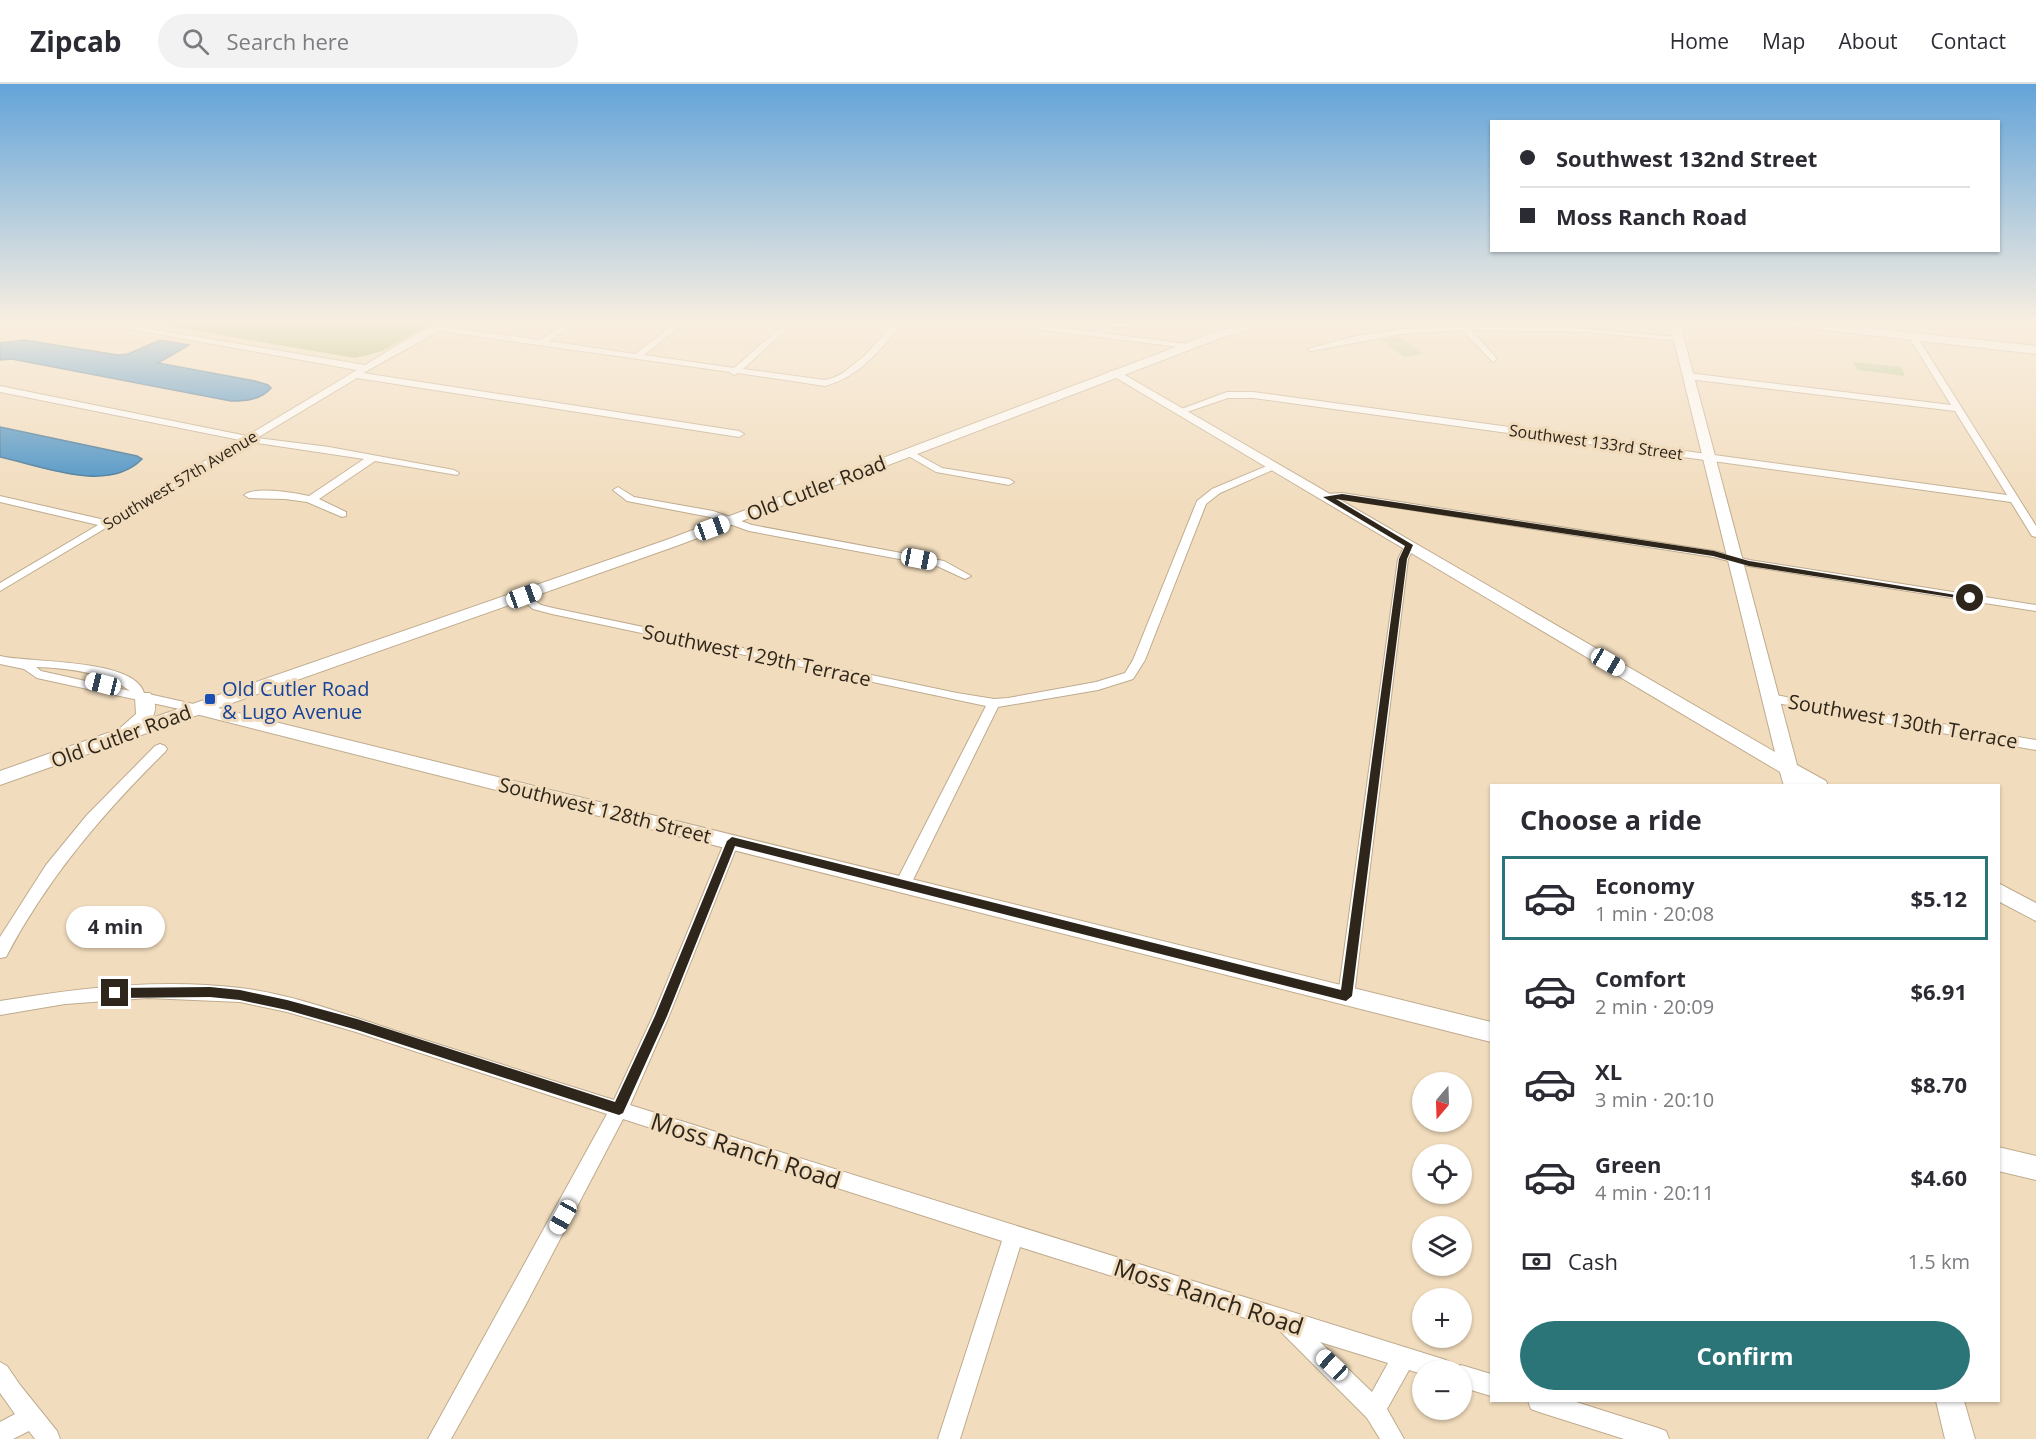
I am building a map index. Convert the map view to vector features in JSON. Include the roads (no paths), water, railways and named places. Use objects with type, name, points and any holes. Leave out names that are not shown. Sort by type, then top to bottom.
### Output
[{"type":"main road","name":"Old Cutler Road","points":[[0,778],[524,596],[731,521],[1088,383]]},
{"type":"main road","points":[[119,738],[145,714],[147,707],[137,695]]},
{"type":"street","name":"Southwest 57th Avenue","points":[[0,588],[343,383]]},
{"type":"street","points":[[410,383],[739,434]]},
{"type":"street","points":[[1132,383],[1816,784]]},
{"type":"street","points":[[1690,383],[1791,784]]},
{"type":"street","points":[[1747,383],[1959,409]]},
{"type":"street","points":[[1943,383],[2036,534]]},
{"type":"street","points":[[0,389],[249,439],[454,472]]},
{"type":"street","name":"Southwest 133rd Street","points":[[1181,411],[1227,395],[1245,394],[2014,499]]},
{"type":"street","points":[[908,453],[944,472],[1009,482]]},
{"type":"street","points":[[311,500],[374,458]]},
{"type":"street","name":"Southwest 129th Terrace","points":[[524,596],[537,607],[552,611],[957,698],[994,703],[1098,686],[1129,676],[1139,660],[1201,503],[1216,491],[1274,466]]},
{"type":"street","points":[[618,490],[631,499],[713,514],[749,528],[940,563],[965,576]]},
{"type":"street","points":[[249,495],[280,494],[311,500],[332,507],[342,514]]},
{"type":"street","points":[[1327,497],[1353,498],[1714,554],[1734,560],[2036,608]]},
{"type":"street","points":[[0,499],[108,524]]},
{"type":"street","points":[[1346,996],[1403,559],[1410,545]]},
{"type":"street","name":"Southwest 128th Street","points":[[0,660],[29,668],[37,674],[112,693],[137,695],[198,709],[1490,1032]]},
{"type":"street","name":"Southwest 128th Street","points":[[15,664],[31,662],[59,664],[118,678],[136,688],[137,695]]},
{"type":"street","name":"Southwest 130th Terrace","points":[[1769,698],[2036,745]]},
{"type":"street","points":[[903,884],[994,703]]},
{"type":"street","points":[[0,952],[25,910],[76,838],[111,796],[160,749]]},
{"type":"street","points":[[439,1439],[535,1268],[619,1109],[661,1016],[732,841]]},
{"type":"street","points":[[2000,892],[2036,913]]},
{"type":"street","name":"Moss Ranch Road","points":[[0,1008],[65,997],[148,991],[240,995],[310,1011],[1412,1360]]},
{"type":"street","points":[[2000,1159],[2036,1168]]},
{"type":"street","points":[[948,1439],[1014,1234]]},
{"type":"street","points":[[1281,1318],[1375,1410],[1393,1439]]},
{"type":"street","points":[[1375,1410],[1394,1373],[1405,1358]]},
{"type":"street","points":[[0,1373],[31,1418],[49,1439]]},
{"type":"street","points":[[1472,1380],[1490,1386]]},
{"type":"street","points":[[1542,1402],[1658,1439]]},
{"type":"street","points":[[1950,1402],[1960,1439]]},
{"type":"street","points":[[0,1434],[31,1418]]},
{"type":"water","points":[[138,383],[262,383],[271,388],[258,397],[231,401]]},
{"type":"water","points":[[0,427],[137,456],[142,459],[128,469],[111,475],[93,476],[54,471],[0,457]]},
{"type":"place","name":"Old Cutler Road & Lugo Avenue","points":[[210,699]]}]
